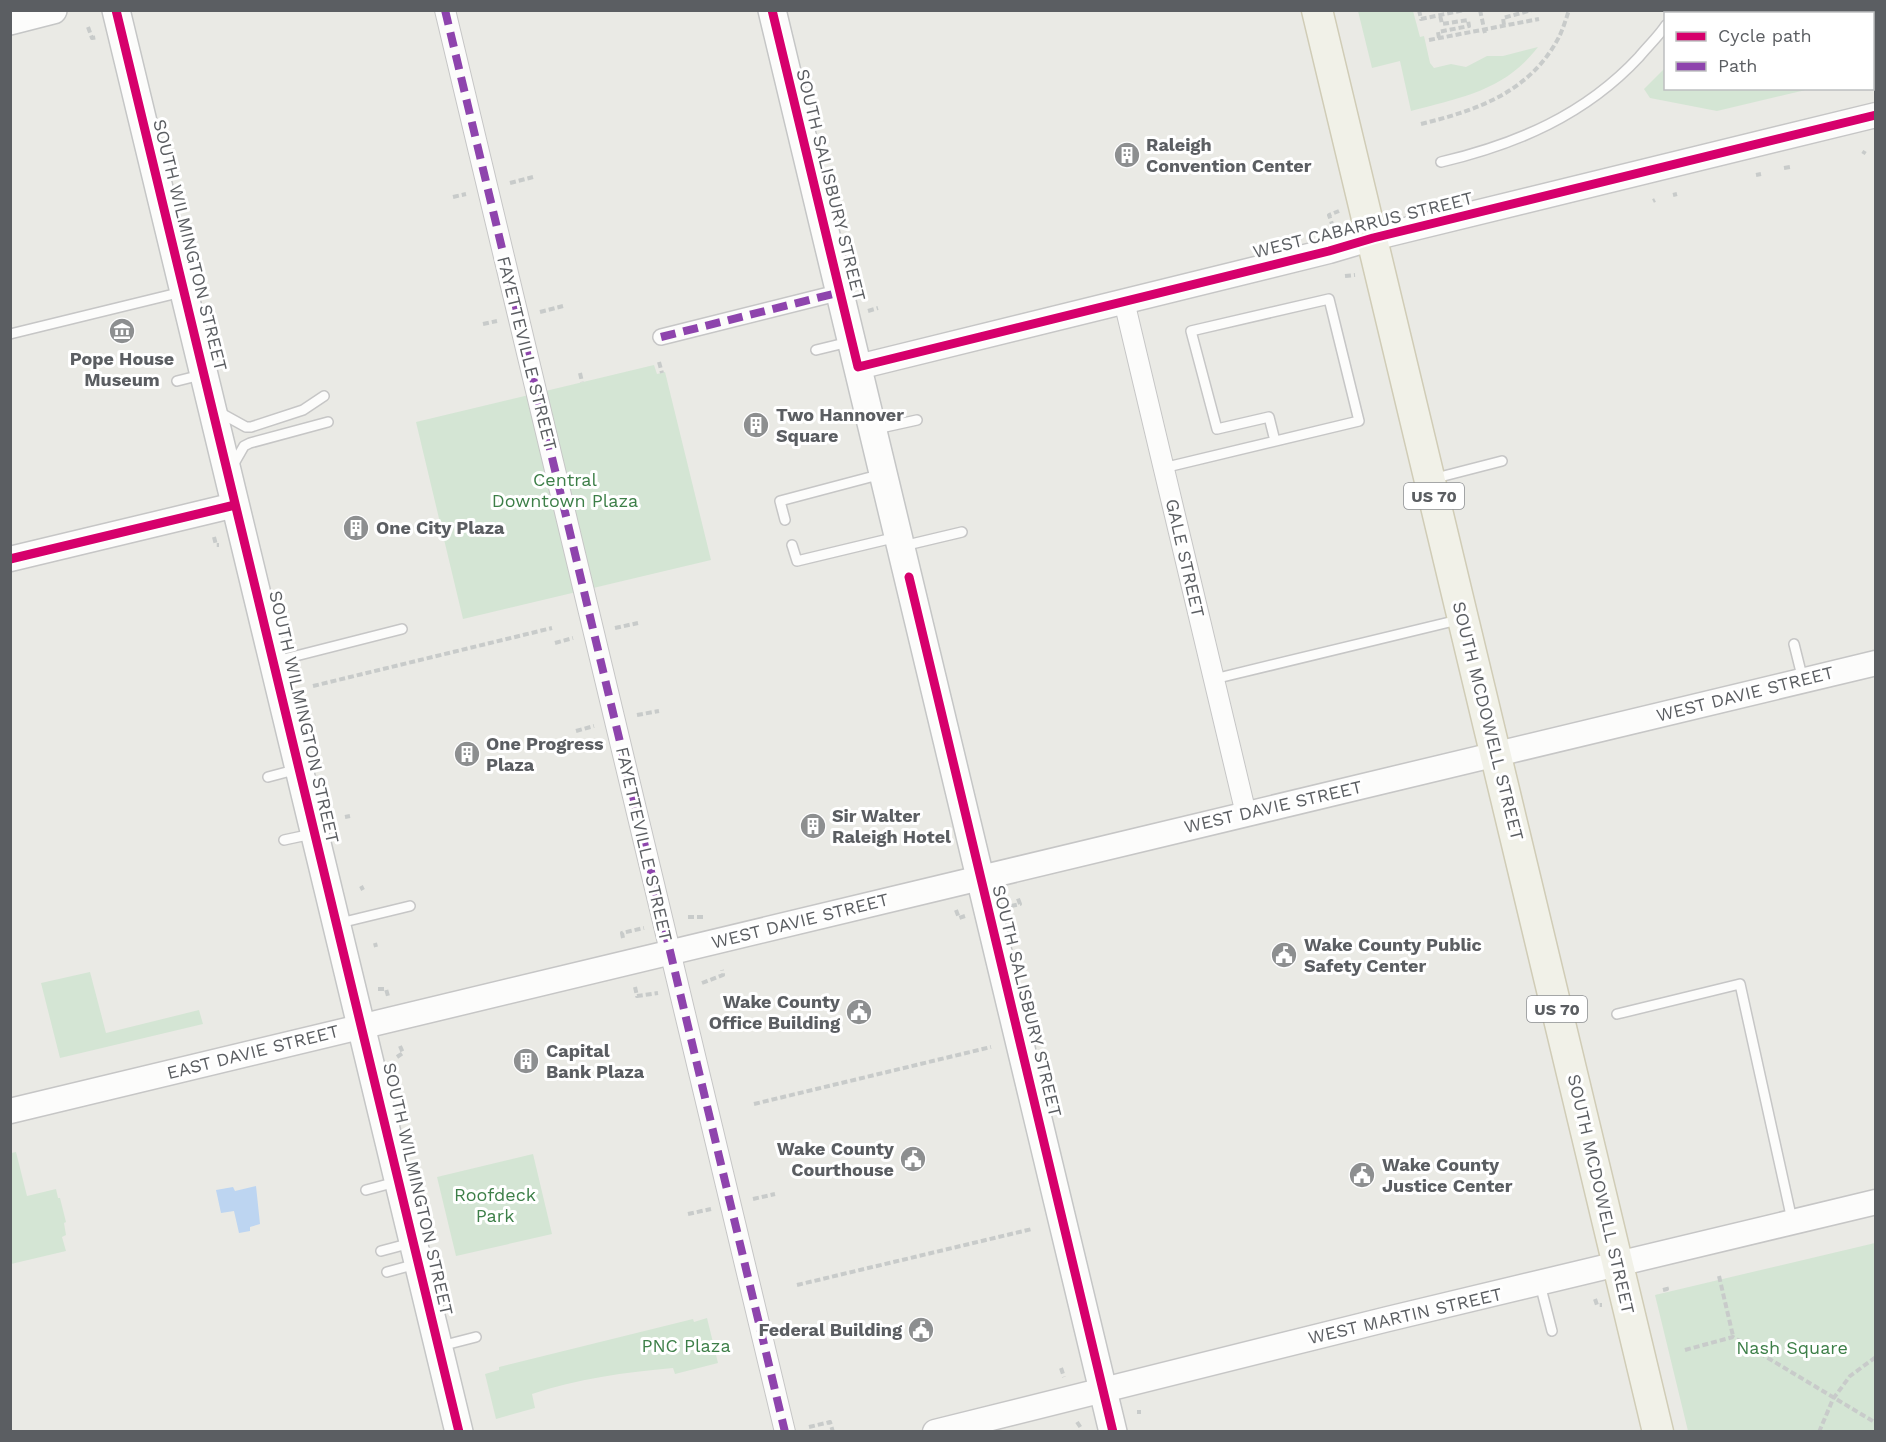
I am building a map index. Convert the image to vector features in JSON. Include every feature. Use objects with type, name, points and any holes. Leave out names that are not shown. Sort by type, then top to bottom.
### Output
[{"type":"main road","points":[[10,21],[53,10]]},
{"type":"main road","name":"SOUTH WILMINGTON STREET","points":[[116,10],[459,1431]]},
{"type":"main road","name":"SOUTH SALISBURY STREET","points":[[772,10],[1113,1431]]},
{"type":"main road","name":"SOUTH MCDOWELL STREET","points":[[1317,10],[1658,1431]]},
{"type":"street","name":"FAYETTEVILLE STREET","points":[[445,10],[785,1431]]},
{"type":"street","name":"WEST CABARRUS STREET","points":[[855,354],[1124,301],[1875,115]]},
{"type":"street","points":[[661,338],[841,292]]},
{"type":"street","name":"GALE STREET","points":[[1124,301],[1134,367],[1163,468],[1246,814]]},
{"type":"street","points":[[10,559],[235,505]]},
{"type":"street","name":"WEST DAVIE STREET","points":[[670,952],[1875,663]]},
{"type":"street","name":"EAST DAVIE STREET","points":[[10,1111],[670,952]]},
{"type":"street","name":"WEST MARTIN STREET","points":[[935,1431],[1875,1202]]},
{"type":"lane","points":[[1441,162],[1481,153],[1529,135],[1577,110],[1624,72],[1664,27]]},
{"type":"lane","points":[[10,334],[184,292]]},
{"type":"lane","points":[[1163,468],[1359,421],[1329,299],[1191,331],[1217,429],[1269,417],[1275,441]]},
{"type":"lane","points":[[816,350],[855,354]]},
{"type":"lane","points":[[177,381],[204,374]]},
{"type":"lane","points":[[213,409],[246,427],[251,427],[303,410],[324,396]]},
{"type":"lane","points":[[874,430],[917,420]]},
{"type":"lane","points":[[228,474],[244,446],[328,422]]},
{"type":"lane","points":[[1430,479],[1503,461]]},
{"type":"lane","points":[[785,520],[780,501],[884,473]]},
{"type":"lane","points":[[792,545],[796,561],[962,532]]},
{"type":"lane","points":[[1214,680],[1463,619]]},
{"type":"lane","points":[[274,662],[402,629]]},
{"type":"lane","points":[[1794,644],[1803,680]]},
{"type":"lane","points":[[268,777],[299,769]]},
{"type":"lane","points":[[283,838],[314,831]]},
{"type":"lane","points":[[337,924],[410,906]]},
{"type":"lane","points":[[1617,1014],[1740,984],[1792,1222]]},
{"type":"lane","points":[[366,1190],[399,1181]]},
{"type":"lane","points":[[381,1251],[416,1252]]},
{"type":"lane","points":[[387,1272],[416,1252]]},
{"type":"lane","points":[[1539,1284],[1552,1331]]},
{"type":"lane","points":[[439,1347],[476,1337]]},
{"type":"path","points":[[1419,10],[1421,19],[1464,10]]},
{"type":"path","points":[[1480,10],[1484,31]]},
{"type":"path","points":[[1504,26],[1503,18],[1532,10]]},
{"type":"path","points":[[1421,124],[1467,111],[1502,96],[1537,68],[1559,37],[1569,10]]},
{"type":"path","points":[[1439,38],[1438,32],[1469,26],[1468,20],[1442,24],[1440,15]]},
{"type":"path","points":[[1429,40],[1539,19]]},
{"type":"path","points":[[88,27],[92,38]]},
{"type":"path","points":[[510,183],[532,177]]},
{"type":"path","points":[[453,197],[466,194]]},
{"type":"path","points":[[1329,215],[1334,230]]},
{"type":"path","points":[[1345,276],[1355,274]]},
{"type":"path","points":[[540,312],[563,306]]},
{"type":"path","points":[[483,324],[501,320]]},
{"type":"path","points":[[659,362],[662,373]]},
{"type":"path","points":[[580,373],[582,382]]},
{"type":"path","points":[[214,537],[216,544]]},
{"type":"path","points":[[615,628],[638,622]]},
{"type":"path","points":[[313,686],[552,628]]},
{"type":"path","points":[[555,643],[573,638]]},
{"type":"path","points":[[637,715],[659,711]]},
{"type":"path","points":[[576,731],[594,726]]},
{"type":"path","points":[[1011,906],[1020,904],[1017,896]]},
{"type":"path","points":[[956,910],[959,918]]},
{"type":"path","points":[[688,917],[708,917]]},
{"type":"path","points":[[622,933],[644,928]]},
{"type":"path","points":[[702,983],[723,975],[722,970]]},
{"type":"path","points":[[635,987],[637,996],[658,993]]},
{"type":"path","points":[[378,989],[386,989]]},
{"type":"path","points":[[397,1057],[403,1053],[400,1046]]},
{"type":"path","points":[[754,1104],[991,1047]]},
{"type":"path","points":[[753,1199],[775,1194]]},
{"type":"path","points":[[688,1215],[712,1209]]},
{"type":"path","points":[[797,1285],[1032,1228]]},
{"type":"path","points":[[1719,1276],[1733,1337],[1875,1423]]},
{"type":"path","points":[[1595,1299],[1597,1305]]},
{"type":"path","points":[[1685,1350],[1733,1337]]},
{"type":"path","points":[[1819,1431],[1833,1399],[1850,1377],[1875,1356]]},
{"type":"path","points":[[809,1427],[830,1422],[833,1431]]},
{"type":"path","points":[[1077,1422],[1081,1428]]},
{"type":"green space","points":[[1821,10],[1821,12],[1708,11]]},
{"type":"green space","points":[[1358,11],[1413,11],[1420,37],[1424,36],[1430,63],[1434,68],[1451,64],[1466,67],[1487,56],[1503,56],[1538,47],[1511,74],[1496,83],[1465,96],[1411,111],[1400,61],[1372,68]]},
{"type":"green space","points":[[1664,69],[1664,90],[1806,90],[1717,111],[1650,98],[1644,89]]},
{"type":"green space","name":"Central Downtown Plaza","points":[[654,365],[657,374],[665,372],[711,560],[463,619],[416,422]]},
{"type":"green space","points":[[90,972],[106,1033],[199,1010],[203,1024],[60,1058],[41,983]]},
{"type":"green space","points":[[16,1152],[27,1196],[56,1189],[66,1222],[64,1223],[66,1235],[62,1237],[66,1251],[11,1264],[11,1153]]},
{"type":"green space","name":"Roofdeck Park","points":[[533,1154],[552,1234],[456,1256],[437,1177]]},
{"type":"green space","name":"Nash Square","points":[[1875,1243],[1875,1431],[1688,1431],[1655,1295]]},
{"type":"green space","name":"PNC Plaza","points":[[707,1318],[718,1363],[675,1374],[673,1368],[566,1384],[532,1394],[535,1408],[496,1419],[485,1374],[499,1370],[499,1367],[693,1319],[694,1322]]},
{"type":"water","points":[[256,1186],[260,1224],[250,1227],[250,1231],[239,1233],[234,1211],[221,1213],[216,1190],[233,1187],[235,1191]]},
{"type":"marked path","points":[[445,10],[785,1432]]},
{"type":"marked path","points":[[661,337],[841,292]]},
{"type":"cycle path","points":[[116,10],[459,1432]]},
{"type":"cycle path","points":[[772,10],[858,367],[1876,115]]},
{"type":"cycle path","points":[[10,559],[235,505]]},
{"type":"cycle path","points":[[909,577],[1113,1432]]},
{"type":"place","name":"Raleigh Convention Center","points":[[1127,155]]},
{"type":"place","name":"Pope House Museum","points":[[122,331]]},
{"type":"place","name":"Two Hannover Square","points":[[756,425]]},
{"type":"place","name":"One City Plaza","points":[[356,528]]},
{"type":"place","name":"One Progress Plaza","points":[[467,754]]},
{"type":"place","name":"Sir Walter Raleigh Hotel","points":[[813,826]]},
{"type":"place","name":"Wake County Public Safety Center","points":[[1284,955]]},
{"type":"place","name":"Wake County Office Building","points":[[859,1012]]},
{"type":"place","name":"Capital Bank Plaza","points":[[526,1061]]},
{"type":"place","name":"Wake County Courthouse","points":[[913,1159]]},
{"type":"place","name":"Wake County Justice Center","points":[[1362,1175]]},
{"type":"place","name":"Federal Building","points":[[921,1330]]}]
